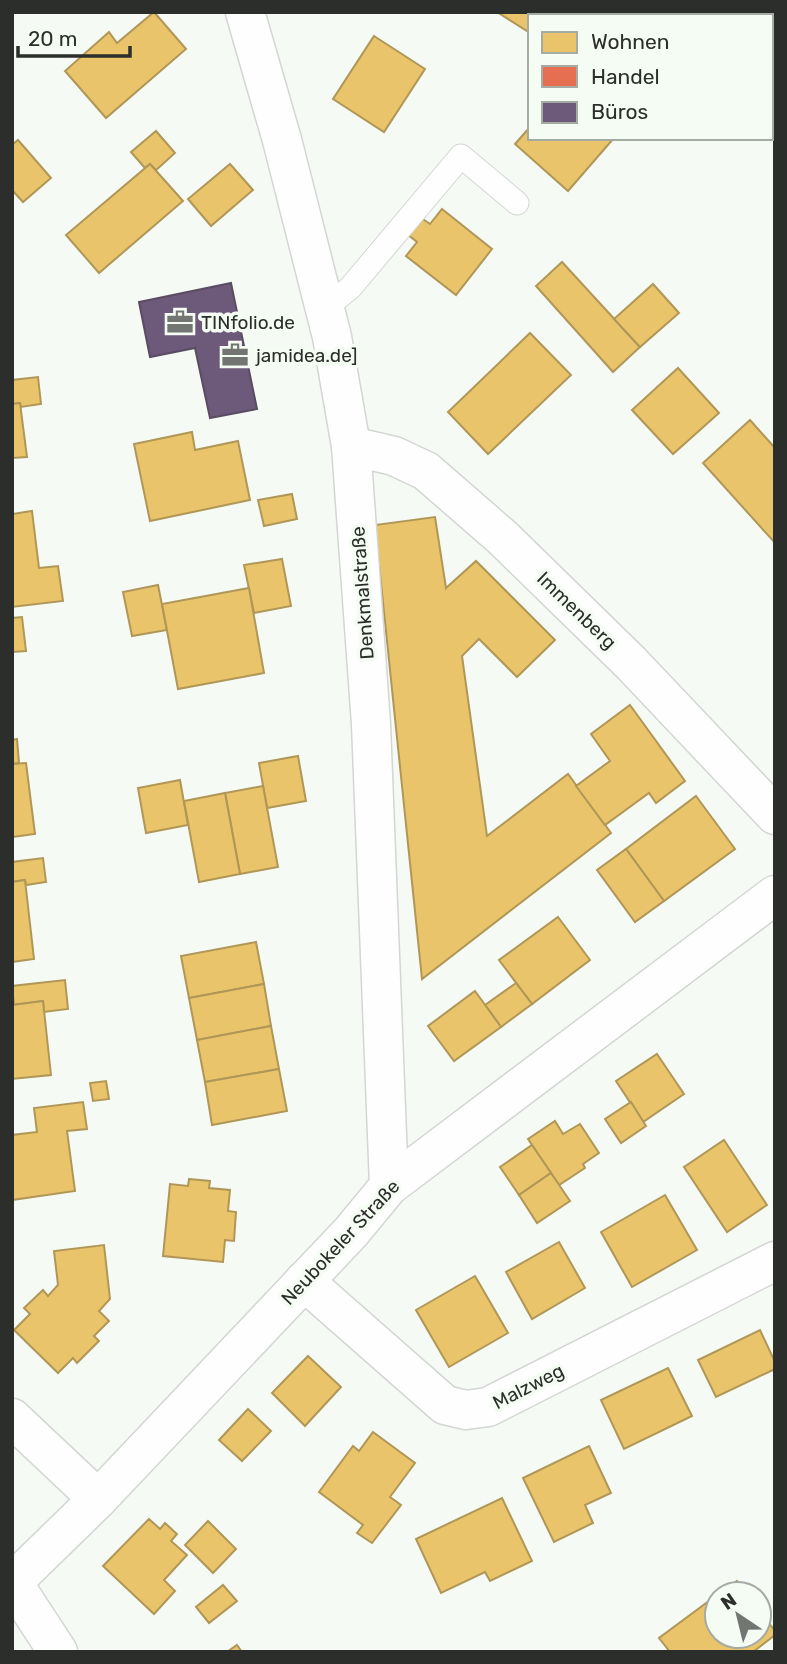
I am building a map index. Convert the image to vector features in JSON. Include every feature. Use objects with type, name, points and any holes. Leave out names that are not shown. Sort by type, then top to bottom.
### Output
[{"type":"street","name":"Denkmalstraße","points":[[245,12],[282,140],[325,308],[351,446],[372,738],[389,1186]]},
{"type":"street","name":"Immenberg","points":[[351,446],[394,456],[426,471],[503,538],[631,663],[775,815]]},
{"type":"street","name":"Neubokeler Straße","points":[[13,1583],[98,1499],[351,1232],[389,1186],[775,895]]},
{"type":"street","name":"Malzweg","points":[[304,1281],[445,1405],[466,1410],[488,1407],[775,1261]]},
{"type":"street","points":[[12,1418],[98,1499]]},
{"type":"street","points":[[13,1583],[58,1652]]},
{"type":"lane","points":[[325,308],[350,288],[461,156],[517,203]]},
{"type":"building: Wohnen","points":[[154,12],[186,49],[106,118],[65,71],[109,32],[117,43]]},
{"type":"building: Wohnen","points":[[497,12],[579,12],[528,14],[528,32]]},
{"type":"building: Wohnen","points":[[626,12],[687,12],[686,14],[625,14]]},
{"type":"building: Wohnen","points":[[374,36],[425,69],[384,132],[333,99]]},
{"type":"building: Wohnen","points":[[528,129],[528,140],[612,140],[568,191],[515,144]]},
{"type":"building: Wohnen","points":[[156,131],[175,153],[156,170],[150,164],[145,168],[131,152]]},
{"type":"building: Wohnen","points":[[18,140],[51,178],[23,202],[12,190],[12,145]]},
{"type":"building: Wohnen","points":[[150,164],[183,201],[99,273],[66,235]]},
{"type":"building: Wohnen","points":[[230,164],[253,190],[211,226],[188,199]]},
{"type":"building: Wohnen","points":[[442,209],[492,249],[456,295],[406,256],[417,242],[407,234],[420,217],[430,224]]},
{"type":"building: Wohnen","points":[[562,262],[640,347],[613,372],[536,286]]},
{"type":"building: Wohnen","points":[[653,284],[679,313],[640,347],[614,319]]},
{"type":"building: Wohnen","points":[[530,333],[571,375],[488,454],[448,412]]},
{"type":"building: Wohnen","points":[[678,368],[719,413],[673,454],[632,410]]},
{"type":"building: Wohnen","points":[[38,377],[41,404],[21,407],[20,403],[12,404],[12,380]]},
{"type":"building: Wohnen","points":[[20,403],[27,457],[12,458],[12,404]]},
{"type":"building: Wohnen","points":[[750,420],[775,448],[775,543],[703,463]]},
{"type":"building: Wohnen","points":[[192,432],[195,450],[238,441],[250,500],[150,521],[134,444]]},
{"type":"building: Wohnen","points":[[292,494],[297,519],[264,526],[258,500]]},
{"type":"building: Wohnen","points":[[32,511],[39,568],[58,566],[63,601],[12,607],[12,514]]},
{"type":"building: Wohnen","points":[[435,517],[446,588],[476,561],[555,640],[517,677],[479,639],[462,656],[487,836],[568,774],[611,833],[422,979],[375,525]]},
{"type":"building: Wohnen","points":[[282,559],[291,606],[254,613],[244,565]]},
{"type":"building: Wohnen","points":[[158,585],[167,630],[132,636],[123,592]]},
{"type":"building: Wohnen","points":[[249,588],[264,673],[178,689],[162,604]]},
{"type":"building: Wohnen","points":[[22,617],[26,651],[12,652],[12,618]]},
{"type":"building: Wohnen","points":[[630,705],[685,781],[656,803],[649,793],[605,825],[576,786],[610,761],[591,734]]},
{"type":"building: Wohnen","points":[[17,739],[19,763],[12,764],[12,740]]},
{"type":"building: Wohnen","points":[[298,756],[306,801],[267,808],[259,763]]},
{"type":"building: Wohnen","points":[[26,763],[35,834],[12,837],[12,764]]},
{"type":"building: Wohnen","points":[[180,780],[188,825],[146,833],[138,788]]},
{"type":"building: Wohnen","points":[[263,786],[278,867],[240,874],[225,793]]},
{"type":"building: Wohnen","points":[[225,793],[240,874],[199,882],[184,801]]},
{"type":"building: Wohnen","points":[[696,796],[735,849],[664,901],[626,849]]},
{"type":"building: Wohnen","points":[[626,849],[664,901],[635,922],[597,870]]},
{"type":"building: Wohnen","points":[[43,858],[46,882],[26,885],[25,880],[12,882],[12,862]]},
{"type":"building: Wohnen","points":[[25,880],[34,959],[12,962],[12,882]]},
{"type":"building: Wohnen","points":[[558,917],[590,960],[532,1004],[499,960]]},
{"type":"building: Wohnen","points":[[256,942],[264,984],[189,998],[181,956]]},
{"type":"building: Wohnen","points":[[65,980],[68,1009],[44,1012],[43,1001],[14,1005],[12,986]]},
{"type":"building: Wohnen","points":[[516,983],[532,1004],[501,1027],[485,1005]]},
{"type":"building: Wohnen","points":[[264,984],[271,1026],[197,1040],[189,998]]},
{"type":"building: Wohnen","points":[[475,991],[501,1027],[454,1061],[428,1026]]},
{"type":"building: Wohnen","points":[[43,1001],[51,1075],[12,1079],[12,1005]]},
{"type":"building: Wohnen","points":[[271,1026],[279,1069],[205,1082],[197,1040]]},
{"type":"building: Wohnen","points":[[657,1054],[684,1094],[643,1122],[616,1081]]},
{"type":"building: Wohnen","points":[[279,1069],[287,1111],[212,1125],[205,1082]]},
{"type":"building: Wohnen","points":[[106,1081],[109,1099],[93,1101],[90,1083]]},
{"type":"building: Wohnen","points":[[83,1102],[87,1129],[67,1131],[75,1191],[12,1200],[12,1135],[37,1132],[34,1108]]},
{"type":"building: Wohnen","points":[[631,1102],[646,1126],[621,1143],[605,1119]]},
{"type":"building: Wohnen","points":[[555,1121],[563,1134],[580,1124],[599,1153],[583,1164],[585,1168],[559,1185],[528,1139]]},
{"type":"building: Wohnen","points":[[724,1140],[767,1205],[727,1232],[684,1167]]},
{"type":"building: Wohnen","points":[[532,1145],[551,1173],[519,1195],[500,1167]]},
{"type":"building: Wohnen","points":[[551,1173],[570,1201],[537,1223],[519,1195]]},
{"type":"building: Wohnen","points":[[189,1179],[210,1181],[209,1188],[230,1190],[228,1211],[236,1212],[234,1241],[225,1240],[223,1262],[163,1256],[170,1184],[188,1186]]},
{"type":"building: Wohnen","points":[[665,1195],[697,1250],[632,1287],[601,1232]]},
{"type":"building: Wohnen","points":[[559,1242],[585,1288],[532,1319],[506,1272]]},
{"type":"building: Wohnen","points":[[104,1245],[110,1299],[99,1311],[109,1321],[94,1336],[99,1341],[77,1363],[73,1358],[58,1373],[14,1330],[30,1314],[24,1308],[43,1290],[48,1296],[58,1285],[54,1251]]},
{"type":"building: Wohnen","points":[[475,1276],[508,1333],[449,1367],[416,1310]]},
{"type":"building: Wohnen","points":[[760,1330],[775,1362],[775,1369],[716,1397],[698,1360]]},
{"type":"building: Wohnen","points":[[308,1356],[341,1387],[305,1426],[272,1393]]},
{"type":"building: Wohnen","points":[[668,1368],[692,1416],[624,1449],[601,1400]]},
{"type":"building: Wohnen","points":[[248,1409],[271,1431],[242,1461],[219,1440]]},
{"type":"building: Wohnen","points":[[373,1432],[415,1463],[390,1497],[401,1505],[372,1543],[357,1533],[363,1525],[319,1492],[353,1446],[359,1451]]},
{"type":"building: Wohnen","points":[[589,1446],[611,1493],[585,1505],[593,1523],[554,1542],[523,1478]]},
{"type":"building: Wohnen","points":[[502,1498],[532,1561],[490,1581],[485,1572],[441,1593],[416,1539]]},
{"type":"building: Wohnen","points":[[149,1519],[160,1529],[165,1523],[177,1534],[171,1541],[187,1555],[164,1580],[175,1591],[154,1614],[103,1566]]},
{"type":"building: Wohnen","points":[[208,1521],[236,1549],[213,1573],[185,1545]]},
{"type":"building: Wohnen","points":[[223,1585],[237,1601],[209,1623],[196,1607]]},
{"type":"building: Wohnen","points":[[703,1605],[703,1650],[756,1650],[670,1652],[659,1638]]},
{"type":"building: Wohnen","points":[[237,1645],[242,1652],[227,1652]]},
{"type":"building: Handel","points":[[775,12],[775,24],[773,14],[760,14]]},
{"type":"building: Büros","points":[[231,283],[257,409],[210,418],[195,348],[150,357],[139,302]]},
{"type":"place","name":"TINfolio.de","points":[[180,322]]},
{"type":"place","name":"jamidea.de]","points":[[235,355]]}]
